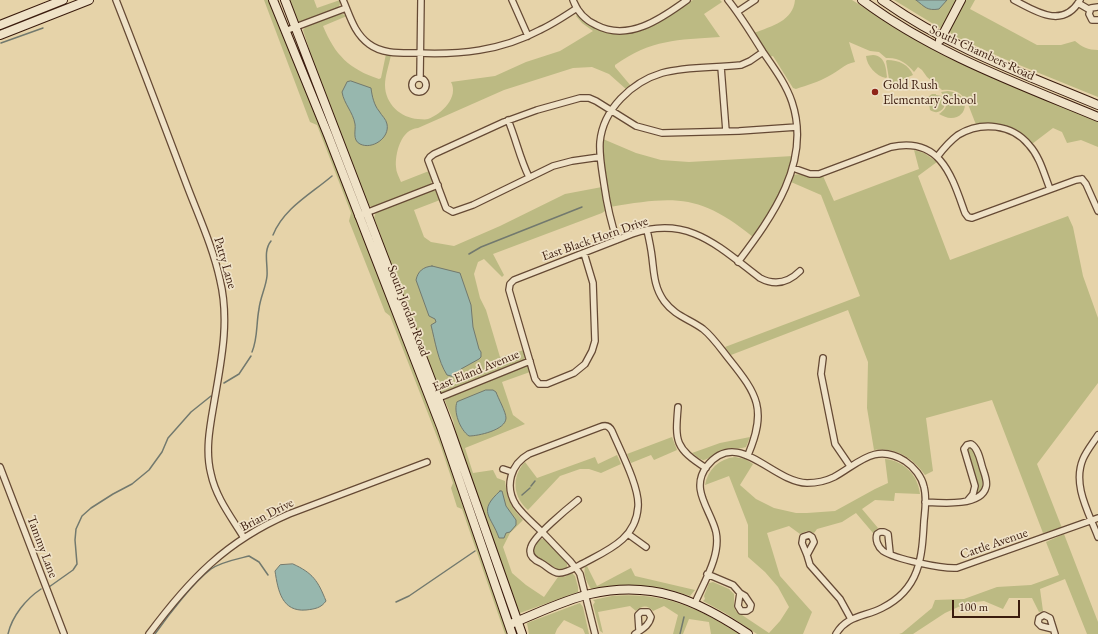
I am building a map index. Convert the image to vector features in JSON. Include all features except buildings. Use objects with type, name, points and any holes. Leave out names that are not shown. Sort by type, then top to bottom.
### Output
[{"type":"main road","points":[[0,25],[63,0]]},
{"type":"main road","points":[[0,35],[89,0]]},
{"type":"main road","name":"South Jordan Road","points":[[273,0],[328,134],[358,216],[434,400],[512,634]]},
{"type":"main road","name":"South Jordan Road","points":[[285,0],[366,212],[434,400],[522,634]]},
{"type":"main road","name":"South Chambers Road","points":[[862,0],[895,23],[936,47],[992,73],[1098,117]]},
{"type":"main road","name":"South Chambers Road","points":[[882,0],[910,18],[980,56],[1098,105]]},
{"type":"main road","points":[[936,47],[961,0]]},
{"type":"main road","points":[[508,624],[586,596],[616,591],[645,591],[674,596],[695,603],[717,614],[748,634]]},
{"type":"street","name":"Patty Lane","points":[[116,0],[207,238],[220,280],[224,309],[224,337],[221,364],[210,425],[209,460],[211,474],[216,489],[244,538]]},
{"type":"street","points":[[343,0],[357,32],[371,45],[387,52],[448,54],[474,52],[496,47],[528,36],[550,25],[577,8]]},
{"type":"street","points":[[420,77],[421,0],[425,0]]},
{"type":"street","points":[[512,0],[528,36]]},
{"type":"street","points":[[573,0],[577,8],[587,19],[597,26],[610,30],[627,31],[639,28],[655,21],[687,0]]},
{"type":"street","points":[[728,0],[764,52],[788,93],[794,110],[797,127],[797,144],[793,168],[783,193],[763,229],[738,262]]},
{"type":"street","points":[[737,12],[755,0]]},
{"type":"street","points":[[1014,0],[1039,14],[1050,16],[1066,13],[1073,9],[1079,1],[1090,10]]},
{"type":"street","points":[[1090,10],[1093,7],[1098,7]]},
{"type":"street","points":[[285,31],[346,8]]},
{"type":"street","points":[[1090,10],[1090,18],[1098,20]]},
{"type":"street","points":[[618,240],[610,220],[600,157],[601,134],[611,110],[635,87],[654,76],[674,70],[744,64],[764,52]]},
{"type":"street","points":[[721,67],[726,132]]},
{"type":"street","points":[[600,157],[562,163],[529,177],[473,205],[450,214],[446,208],[428,158],[508,120],[580,98],[596,100],[636,126],[671,134],[797,127]]},
{"type":"street","points":[[508,120],[529,177]]},
{"type":"street","points":[[937,157],[954,138],[970,130],[978,127],[991,126],[1006,129],[1019,136],[1030,145],[1038,158],[1050,189]]},
{"type":"street","points":[[793,168],[810,174],[819,174],[888,148],[899,146],[920,148],[937,157],[949,172],[969,220],[1083,178],[1098,212]]},
{"type":"street","points":[[358,216],[438,185]]},
{"type":"street","name":"East Black Horn Drive","points":[[584,253],[594,283],[595,341],[592,352],[585,364],[574,373],[538,386],[509,290],[508,283],[514,280],[584,253],[618,240],[647,230],[670,228],[691,232],[710,241],[760,278],[772,282],[789,280],[800,271]]},
{"type":"street","points":[[647,230],[654,279],[662,297],[676,313],[705,330],[746,380],[756,400],[758,424],[754,441],[748,455]]},
{"type":"street","points":[[823,358],[821,374],[835,444],[850,466]]},
{"type":"street","name":"East Eland Avenue","points":[[434,400],[530,360]]},
{"type":"street","points":[[678,407],[676,430],[679,444],[686,455],[706,468]]},
{"type":"street","points":[[578,500],[542,532],[531,546],[530,551],[533,558],[555,573],[564,573],[575,567],[612,548],[628,534],[634,525],[638,514],[638,495],[612,430],[609,426],[600,427],[529,454],[521,460],[512,472],[510,487],[513,500],[521,511],[542,532],[575,567],[581,577],[595,634]]},
{"type":"street","points":[[1098,435],[1076,473],[1081,492],[1098,537]]},
{"type":"street","points":[[925,502],[952,503],[968,500],[979,497],[984,492],[986,479],[977,449],[971,444],[967,445],[964,449],[975,486],[973,494],[968,500]]},
{"type":"street","points":[[695,603],[715,554],[717,541],[715,529],[701,494],[700,483],[706,468],[714,459],[725,454],[736,452],[748,455],[784,477],[805,483],[830,479],[864,458],[876,454],[890,455],[902,459],[913,467],[921,478],[925,488],[923,544],[920,563],[909,586],[893,601],[878,610],[851,619],[844,624],[836,634]]},
{"type":"street","name":"Brian Drive","points":[[149,634],[188,584],[222,553],[244,538],[289,514],[427,462]]},
{"type":"street","name":"Tammy Lane","points":[[0,468],[64,634]]},
{"type":"street","points":[[502,470],[512,472]]},
{"type":"street","name":"Cattle Avenue","points":[[890,553],[920,563],[944,568],[961,567],[1098,518]]},
{"type":"street","points":[[628,534],[646,547]]},
{"type":"street","points":[[807,555],[810,565],[840,599],[851,619]]},
{"type":"street","points":[[707,574],[730,584],[740,593]]},
{"type":"shaded area","points":[[264,0],[270,0],[320,122],[432,412],[510,634],[505,634],[462,509],[457,507],[451,488],[453,483],[441,447],[390,316],[385,312],[349,221],[351,213],[317,125],[310,122]]},
{"type":"shaded area","points":[[288,0],[314,0],[317,8],[340,0],[341,2],[338,8],[300,22],[297,20]]},
{"type":"shaded area","points":[[693,0],[720,0],[722,2],[704,14],[720,37],[665,42],[628,56],[615,65],[615,67],[631,86],[627,90],[609,74],[592,67],[573,68],[504,90],[418,128],[412,129],[403,137],[400,143],[396,161],[397,173],[401,182],[429,171],[432,180],[431,185],[374,207],[368,206],[319,80],[303,30],[307,25],[340,13],[347,16],[323,26],[338,53],[344,60],[359,71],[379,79],[381,78],[386,54],[391,55],[385,85],[391,104],[400,113],[406,116],[418,119],[428,119],[439,113],[448,104],[453,93],[451,82],[495,76],[526,62],[560,51],[593,31],[582,23],[576,16],[578,14],[593,26],[607,33],[622,34],[636,31],[651,25]]},
{"type":"shaded area","points":[[795,0],[852,0],[910,36],[954,60],[1098,121],[1098,147],[1081,140],[1067,143],[1062,132],[1053,128],[1032,144],[1020,133],[1007,126],[992,123],[976,124],[965,99],[961,95],[950,90],[942,90],[918,67],[914,72],[902,61],[894,58],[886,58],[879,52],[870,51],[849,42],[855,62],[821,80],[796,89],[793,88],[773,56],[770,57],[754,33],[774,25],[786,18],[793,7]]},
{"type":"shaded area","points":[[894,0],[959,0],[943,27],[940,28]]},
{"type":"shaded area","points":[[964,0],[975,0],[970,9],[1037,45],[1061,45],[1075,41],[1085,48],[1098,50],[1098,97],[1002,58],[952,35],[949,30]]},
{"type":"shaded area","points":[[873,55],[880,57],[884,63],[887,73],[886,78],[876,73],[870,67],[866,56]]},
{"type":"shaded area","points":[[887,60],[896,61],[903,64],[909,68],[913,75],[890,85]]},
{"type":"shaded area","points":[[948,91],[961,96],[964,100],[964,110],[957,117],[950,118],[939,114],[945,109],[946,106],[945,98],[941,92]]},
{"type":"shaded area","points":[[932,94],[942,96],[945,102],[944,107],[940,111],[934,112],[930,110],[928,97]]},
{"type":"shaded area","points":[[603,139],[636,153],[661,160],[689,162],[793,156],[777,198],[753,237],[717,213],[702,206],[686,202],[670,200],[652,201],[610,207],[603,152]]},
{"type":"shaded area","points":[[914,150],[924,153],[937,162],[918,176],[950,260],[1068,216],[1073,227],[1083,276],[1098,318],[1098,383],[1037,464],[1062,528],[1043,533],[992,400],[926,418],[933,471],[925,475],[909,459],[897,452],[890,450],[874,450],[867,408],[868,362],[848,310],[731,355],[725,347],[860,296],[821,195],[791,182],[794,175],[800,174],[823,176],[834,201],[919,169]]},
{"type":"shaded area","points":[[602,187],[605,211],[602,213],[493,254],[504,275],[502,277],[484,259],[478,262],[474,274],[480,298],[486,310],[500,357],[524,350],[525,357],[524,360],[447,392],[440,392],[387,259],[381,236],[374,218],[376,212],[432,190],[436,191],[440,200],[414,210],[424,237],[431,242],[454,246],[500,226],[565,194]]},
{"type":"shaded area","points":[[526,365],[530,372],[502,382],[513,415],[525,424],[465,448],[473,473],[493,470],[497,478],[505,481],[510,502],[515,511],[523,520],[510,533],[503,547],[512,573],[544,597],[558,577],[564,577],[572,573],[575,576],[578,592],[520,613],[517,612],[460,449],[453,420],[445,401],[446,398]]},
{"type":"shaded area","points":[[672,437],[677,450],[654,460],[651,455],[631,463],[627,454]]},
{"type":"shaded area","points":[[750,437],[746,447],[722,450],[704,460],[692,453],[720,443]]},
{"type":"shaded area","points":[[969,447],[974,449],[982,473],[983,485],[978,494],[977,484],[967,452]]},
{"type":"shaded area","points":[[617,455],[621,464],[601,473],[589,469],[580,469],[560,476],[528,510],[519,499],[516,480],[520,468],[525,462],[537,478],[595,457],[598,464]]},
{"type":"shaded area","points":[[735,457],[745,459],[753,464],[740,485],[756,499],[774,508],[796,513],[835,511],[888,483],[885,459],[892,460],[909,470],[919,487],[920,494],[895,493],[894,501],[875,500],[862,509],[878,528],[873,533],[856,513],[842,522],[817,529],[814,533],[807,531],[800,534],[789,526],[767,533],[780,576],[812,612],[803,634],[757,634],[725,613],[703,601],[705,599],[704,596],[709,583],[713,582],[729,589],[734,594],[734,607],[736,611],[769,633],[780,621],[789,607],[778,587],[765,572],[748,557],[748,525],[729,476],[705,485],[706,479],[715,466],[724,460]]},
{"type":"shaded area","points":[[1064,534],[1098,622],[1098,634],[1087,634],[1065,579],[1040,589],[1043,611],[1039,612],[1032,598],[1009,598],[1003,609],[984,601],[967,603],[945,613],[913,634],[899,634],[932,608],[935,600],[964,599],[997,587],[1031,585],[1059,575],[1046,542]]},
{"type":"shaded area","points":[[541,539],[544,539],[567,563],[567,568],[559,570],[535,556],[533,547]]},
{"type":"shaded area","points":[[587,566],[597,586],[631,568],[635,576],[695,590],[690,596],[646,586],[615,586],[591,589],[585,575],[585,567]]},
{"type":"shaded area","points":[[612,596],[647,596],[679,603],[709,616],[739,634],[711,634],[709,622],[689,619],[683,634],[673,634],[678,615],[664,606],[653,611],[645,606],[636,611],[630,606],[598,612],[603,633],[600,631],[593,605],[595,602],[593,600]]},
{"type":"shaded area","points":[[580,603],[583,607],[589,634],[585,634],[583,629],[564,620],[555,634],[529,634],[527,623]]},
{"type":"water","points":[[916,0],[947,0],[939,9],[932,9],[926,8]]},
{"type":"water","points":[[351,81],[371,88],[376,106],[387,124],[386,134],[379,142],[375,144],[360,144],[356,140],[354,120],[342,92],[347,82]]},
{"type":"water","points":[[432,266],[460,273],[471,305],[473,327],[481,352],[481,357],[479,359],[461,369],[455,377],[447,375],[441,364],[431,325],[436,322],[435,319],[429,316],[416,280],[421,270]]},
{"type":"water","points":[[486,390],[493,390],[496,392],[506,415],[505,422],[491,432],[469,436],[458,420],[456,410],[457,402]]},
{"type":"water","points":[[500,491],[502,491],[506,506],[516,520],[516,525],[510,532],[506,533],[504,538],[499,538],[487,509],[493,498]]},
{"type":"water","points":[[293,564],[310,574],[320,588],[326,601],[318,608],[298,610],[291,608],[283,599],[278,586],[275,571],[280,565]]},
{"type":"waterway","points":[[1,43],[43,28]]},
{"type":"waterway","points":[[273,235],[278,225],[291,209],[332,176]]},
{"type":"waterway","points":[[469,254],[481,247],[582,207]]},
{"type":"waterway","points":[[252,352],[266,280],[267,249],[271,241]]},
{"type":"waterway","points":[[224,383],[239,374],[251,356]]},
{"type":"waterway","points":[[49,587],[73,570],[77,564],[75,540],[76,529],[82,516],[91,508],[132,484],[149,470],[162,452],[168,438],[191,412],[211,396]]},
{"type":"waterway","points":[[531,486],[535,481]]},
{"type":"waterway","points":[[522,495],[530,488]]},
{"type":"waterway","points":[[396,602],[409,596],[475,551]]},
{"type":"waterway","points":[[155,634],[189,590],[204,575],[219,564],[249,556],[259,562],[268,575]]},
{"type":"waterway","points":[[8,634],[20,608],[41,589]]},
{"type":"waterway","points":[[680,634],[684,617]]},
{"type":"place","name":"Gold Rush Elementary School","points":[[875,92]]}]
